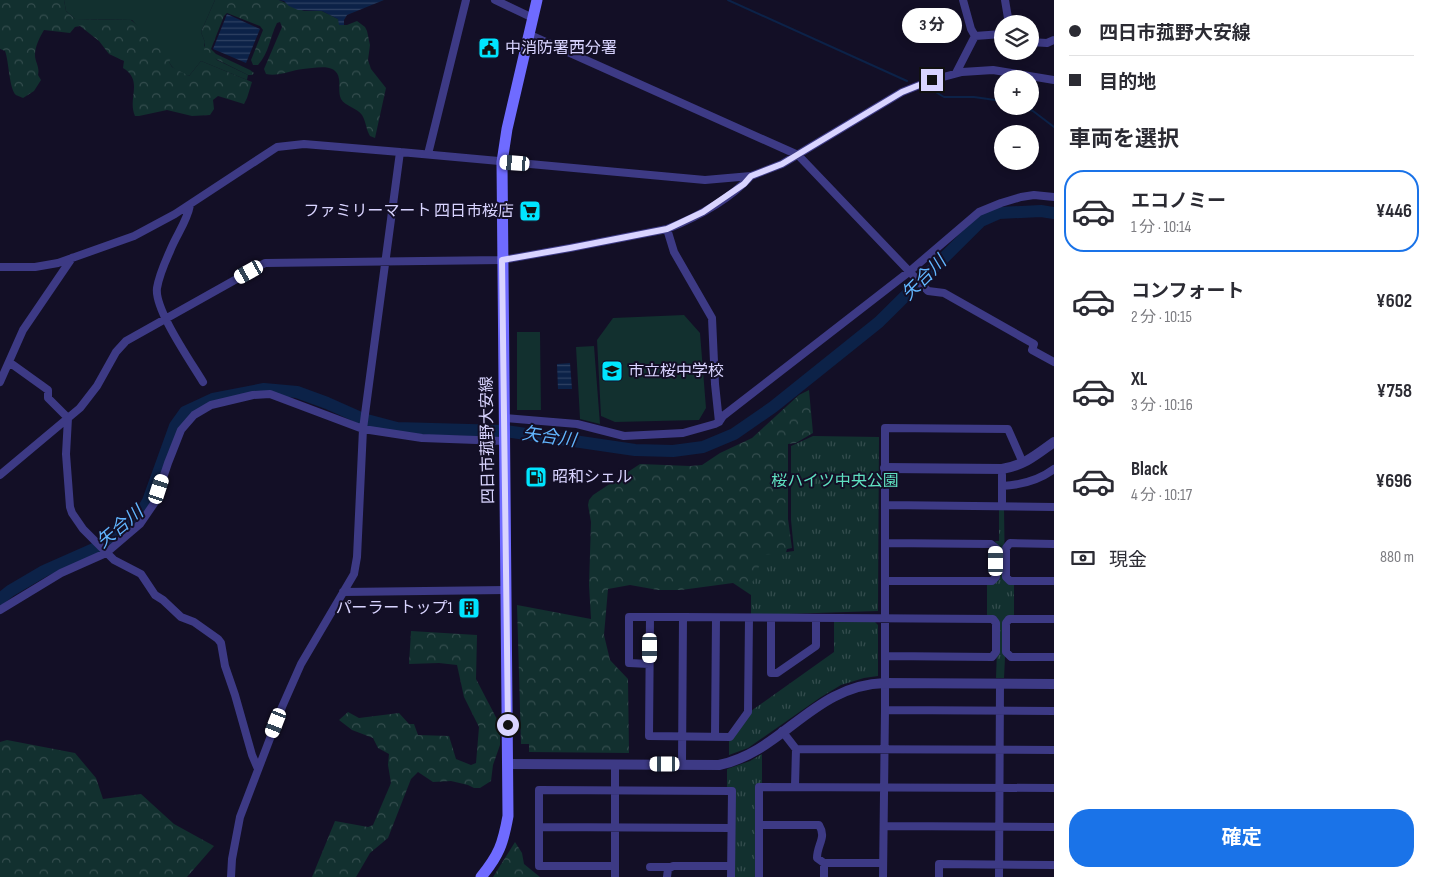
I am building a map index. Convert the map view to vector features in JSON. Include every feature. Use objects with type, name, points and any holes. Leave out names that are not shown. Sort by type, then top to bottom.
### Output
[{"type":"main road","name":"四日市菰野大安線","points":[[481,877],[492,863],[504,841],[508,816],[502,162],[507,129],[537,0]]},
{"type":"street","points":[[428,154],[466,0]]},
{"type":"street","points":[[495,0],[533,18]]},
{"type":"street","points":[[963,0],[971,29],[975,36]]},
{"type":"street","points":[[1005,0],[1008,15]]},
{"type":"street","points":[[530,34],[798,155],[928,290],[944,293],[1034,344],[1032,350],[1054,362]]},
{"type":"street","points":[[975,36],[994,35]]},
{"type":"street","points":[[956,74],[975,36]]},
{"type":"street","points":[[1039,43],[1047,43],[1054,40]]},
{"type":"street","points":[[0,267],[35,267],[72,258],[134,236],[190,205],[277,147],[304,144],[705,180],[751,176],[782,164],[907,90],[932,80],[956,74],[993,70],[1054,80]]},
{"type":"street","points":[[231,877],[232,859],[240,817],[258,769],[301,664],[354,574],[357,557],[363,429],[400,152]]},
{"type":"street","points":[[0,475],[80,408],[97,386],[116,352],[126,341],[265,263],[502,260],[570,248],[667,229],[703,212],[744,184],[751,176]]},
{"type":"street","points":[[504,419],[577,424],[624,436],[683,433],[719,422],[724,416],[912,273],[974,217],[990,207],[1021,197],[1034,195],[1054,196]]},
{"type":"street","points":[[190,205],[188,214],[170,249],[157,289],[166,318],[203,382]]},
{"type":"street","points":[[667,229],[674,252],[712,318],[719,422]]},
{"type":"street","points":[[0,382],[23,330],[34,311],[72,258]]},
{"type":"street","points":[[8,362],[48,390],[48,398],[68,418],[66,454],[72,513],[114,560],[141,574],[155,595],[163,600],[180,617],[194,622],[221,643],[225,666],[258,769]]},
{"type":"street","points":[[0,610],[61,573],[105,552],[140,524],[155,502],[181,430],[194,415],[212,405],[253,395],[270,394],[363,429],[422,438],[504,442]]},
{"type":"street","points":[[883,877],[885,710],[884,428],[1008,429],[1023,463]]},
{"type":"street","points":[[885,468],[1002,469],[1023,463],[1054,442]]},
{"type":"street","points":[[1002,486],[1033,481],[1054,469]]},
{"type":"street","points":[[1002,475],[1002,506]]},
{"type":"street","points":[[885,505],[1054,506]]},
{"type":"street","points":[[885,543],[991,544],[996,548],[996,577],[992,581],[885,580]]},
{"type":"street","points":[[1054,544],[1010,544],[1006,548],[1006,577],[1010,581],[1054,581]]},
{"type":"street","points":[[343,592],[506,590]]},
{"type":"street","points":[[649,664],[629,663],[629,617],[993,619],[996,623],[996,652],[992,657],[884,656]]},
{"type":"street","points":[[650,617],[649,736],[730,737],[748,712],[749,618]]},
{"type":"street","points":[[682,764],[683,617]]},
{"type":"street","points":[[715,736],[716,618]]},
{"type":"street","points":[[772,618],[770,673],[777,673],[816,646],[816,618]]},
{"type":"street","points":[[1054,619],[1009,619],[1006,624],[1006,652],[1011,657],[1054,657]]},
{"type":"street","points":[[508,764],[719,765],[752,752],[845,690],[866,684],[1054,684]]},
{"type":"street","points":[[999,877],[1000,684]]},
{"type":"street","points":[[885,710],[1054,711]]},
{"type":"street","points":[[782,731],[796,749],[795,786]]},
{"type":"street","points":[[796,749],[1054,750]]},
{"type":"street","points":[[615,764],[615,877]]},
{"type":"street","points":[[759,877],[759,787],[1054,788]]},
{"type":"street","points":[[615,866],[539,866],[539,790],[732,791],[731,877]]},
{"type":"street","points":[[759,825],[819,826],[823,831],[823,838],[817,848],[817,858],[824,863],[883,864]]},
{"type":"street","points":[[884,826],[1054,827]]},
{"type":"street","points":[[539,827],[731,828]]},
{"type":"street","points":[[824,863],[824,877]]},
{"type":"street","points":[[938,877],[939,864],[1054,865]]},
{"type":"street","points":[[650,867],[731,866]]},
{"type":"street","points":[[667,877],[667,872],[670,868]]},
{"type":"green space","points":[[0,0],[64,0],[66,11],[75,19],[131,20],[168,51],[172,56],[169,62],[172,67],[189,76],[201,61],[252,82],[247,98],[244,104],[218,96],[213,100],[214,109],[210,115],[192,116],[167,110],[135,116],[133,109],[133,78],[123,68],[124,61],[109,54],[99,41],[80,26],[75,27],[70,33],[44,30],[39,39],[35,55],[38,75],[41,80],[34,91],[23,98],[14,92],[10,81],[5,51],[0,49]]},
{"type":"green space","points":[[64,0],[215,0],[201,32],[205,42],[204,46],[217,60],[248,75],[247,80],[201,61],[189,76],[183,74],[173,67],[132,20],[75,19],[66,11]]},
{"type":"green space","points":[[215,0],[279,0],[304,11],[322,11],[338,19],[340,25],[347,25],[357,21],[365,27],[370,45],[368,60],[371,69],[386,88],[375,138],[370,136],[362,115],[341,99],[339,79],[334,70],[319,67],[275,75],[266,74],[264,69],[282,27],[280,22],[277,23],[262,60],[258,65],[253,65],[251,60],[263,30],[260,26],[227,13],[224,16],[211,49],[216,54],[250,70],[254,73],[252,75],[248,75],[206,54],[204,52],[205,42],[201,32]]},
{"type":"green space","points":[[684,315],[700,333],[706,408],[699,420],[615,422],[601,416],[597,340],[613,318]]},
{"type":"green space","points":[[517,332],[540,332],[541,410],[517,410]]},
{"type":"green space","points":[[594,346],[600,424],[580,419],[576,347]]},
{"type":"green space","points":[[809,390],[813,433],[796,443],[788,444],[788,519],[792,548],[787,549],[779,577],[757,599],[733,583],[681,590],[658,590],[630,585],[608,589],[604,635],[610,660],[628,679],[629,753],[529,752],[529,744],[521,744],[517,605],[591,619],[589,585],[591,522],[589,500],[593,495],[640,464],[702,465],[720,453],[752,438],[799,395]]},
{"type":"green space","name":"桜ハイツ中央公園","points":[[813,436],[879,437],[878,611],[751,615],[751,585],[764,555],[794,551],[791,520],[791,446]]},
{"type":"green space","points":[[999,509],[1004,509],[1005,579],[1014,584],[1014,616],[1007,616],[1004,678],[996,678],[998,622],[987,616],[987,585],[994,584],[999,569],[999,556],[995,541],[999,541]]},
{"type":"green space","points":[[834,621],[874,621],[878,625],[878,676],[841,685],[748,748],[729,755],[729,740],[751,711],[834,652]]},
{"type":"green space","points":[[411,631],[477,635],[476,679],[500,725],[500,745],[493,765],[491,781],[480,788],[474,788],[451,781],[433,782],[418,772],[411,779],[388,838],[370,853],[356,877],[312,877],[335,821],[368,827],[373,825],[391,783],[388,765],[389,754],[378,748],[373,738],[352,730],[339,720],[348,712],[359,718],[399,713],[409,724],[414,724],[418,735],[449,736],[456,759],[471,765],[476,763],[479,727],[464,697],[457,665],[439,663],[409,664]]},
{"type":"green space","points":[[7,740],[75,753],[96,778],[103,799],[141,794],[174,824],[214,846],[187,877],[0,877],[0,742]]},
{"type":"green space","points":[[762,754],[762,783],[756,784],[755,877],[734,877],[734,788],[727,788],[727,769],[750,761]]},
{"type":"green space","points":[[515,842],[522,853],[524,864],[540,877],[493,877]]},
{"type":"water","points":[[279,0],[384,0],[347,15],[344,25],[339,25],[338,19],[322,11],[298,10]]},
{"type":"water","points":[[227,14],[260,29],[246,63],[213,49]]},
{"type":"water","points":[[570,363],[572,389],[558,389],[557,364]]},
{"type":"waterway","points":[[728,0],[907,81]]},
{"type":"waterway","points":[[924,89],[934,91],[944,97],[974,97],[994,100]]},
{"type":"waterway","points":[[1038,115],[1054,127]]},
{"type":"waterway","name":"矢合川","points":[[0,599],[44,571],[96,548],[142,511],[148,501],[175,426],[185,412],[213,399],[264,389],[297,392],[363,419],[397,428],[505,431],[635,450],[673,451],[703,447],[734,434],[773,407],[879,322],[981,221],[999,213],[1041,211],[1054,213]]},
{"type":"place","name":"中消防署西分署","points":[[489,48]]},
{"type":"place","name":"ファミリーマート 四日市桜店","points":[[530,211]]},
{"type":"place","name":"市立桜中学校","points":[[612,371]]},
{"type":"place","name":"昭和シェル","points":[[536,477]]},
{"type":"place","name":"パーラートップ1","points":[[469,608]]},
{"type":"route","points":[[508,725],[502,260],[667,229],[679,224],[703,212],[744,184],[751,176],[782,164],[902,92],[932,80]]}]
